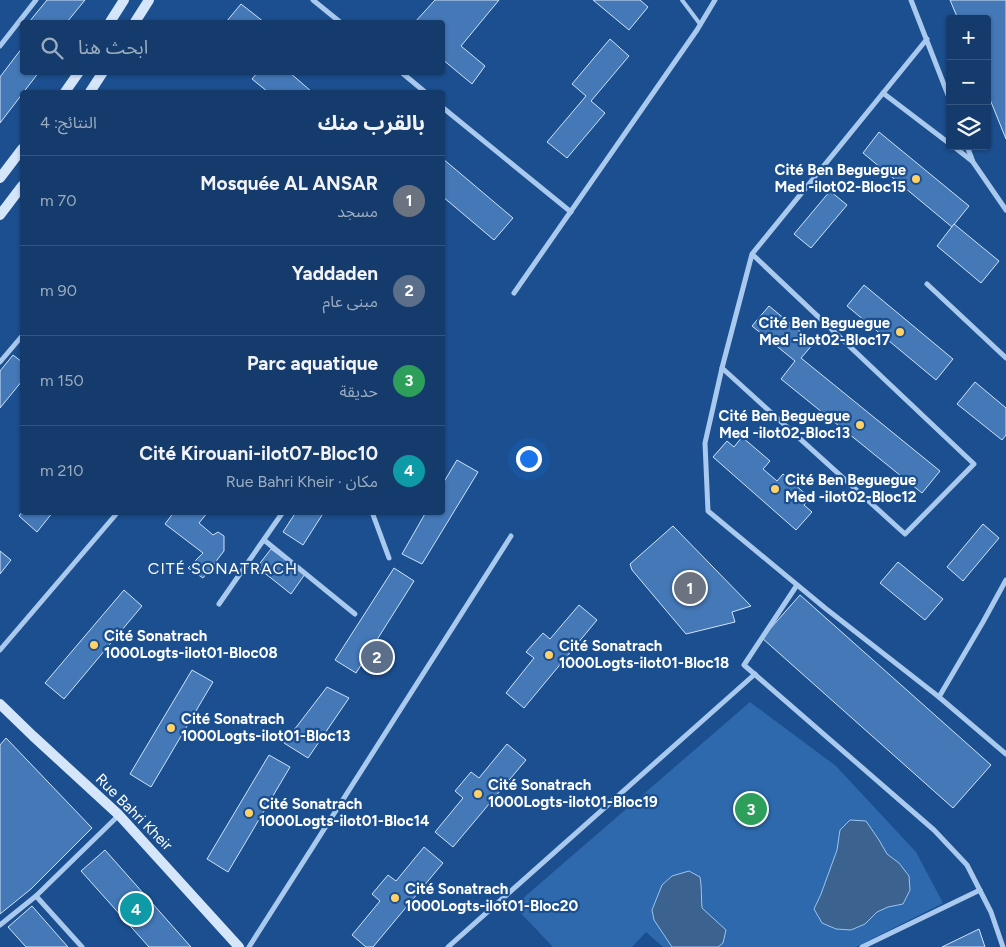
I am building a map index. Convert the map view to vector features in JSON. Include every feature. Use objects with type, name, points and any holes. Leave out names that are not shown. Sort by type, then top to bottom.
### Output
[{"type":"street","points":[[20,20],[36,0]]},
{"type":"street","points":[[111,20],[124,0]]},
{"type":"street","points":[[136,20],[149,0]]},
{"type":"street","points":[[313,0],[338,20]]},
{"type":"street","points":[[514,293],[715,0]]},
{"type":"street","points":[[911,0],[946,90]]},
{"type":"street","points":[[0,46],[20,20]]},
{"type":"street","points":[[927,40],[752,254],[722,368],[705,443],[708,511],[797,585],[939,697],[1006,754]]},
{"type":"street","points":[[66,90],[77,75]]},
{"type":"street","points":[[91,90],[101,75]]},
{"type":"street","points":[[405,75],[423,90]]},
{"type":"street","points":[[883,93],[946,141]]},
{"type":"street","points":[[445,109],[571,212]]},
{"type":"street","points":[[957,150],[973,162]]},
{"type":"street","points":[[968,150],[973,162],[1006,210]]},
{"type":"street","points":[[0,178],[20,152]]},
{"type":"street","points":[[0,214],[20,189]]},
{"type":"street","points":[[722,368],[905,534],[974,464],[752,254]]},
{"type":"street","points":[[927,284],[1006,358]]},
{"type":"street","points":[[0,362],[20,338]]},
{"type":"street","points":[[0,650],[115,515]]},
{"type":"street","points":[[219,604],[281,515]]},
{"type":"street","points":[[373,515],[389,558]]},
{"type":"street","points":[[249,947],[511,536]]},
{"type":"street","points":[[264,540],[355,614]]},
{"type":"street","points":[[939,697],[1006,580]]},
{"type":"street","points":[[797,585],[744,665],[934,830],[967,866],[991,912],[1003,947]]},
{"type":"street","points":[[448,947],[755,674]]},
{"type":"street","name":"Rue Bahri Kheir","points":[[0,704],[120,815],[239,947]]},
{"type":"street","points":[[0,924],[36,896],[120,815]]},
{"type":"street","points":[[862,947],[980,890]]},
{"type":"street","points":[[36,896],[82,947]]},
{"type":"lane","points":[[682,0],[700,24]]},
{"type":"shaded area","points":[[750,702],[836,766],[916,852],[943,903],[856,947],[663,947],[646,932],[632,947],[553,947],[514,906]]},
{"type":"shaded area","points":[[850,820],[866,821],[887,854],[899,863],[909,876],[910,890],[903,904],[888,907],[877,912],[865,924],[851,930],[836,929],[822,923],[814,909],[837,850],[840,830]]},
{"type":"shaded area","points":[[689,871],[700,877],[702,908],[726,930],[723,943],[718,947],[672,947],[654,920],[652,910],[662,885],[672,876]]},
{"type":"building","points":[[47,0],[85,0],[69,20],[31,20]]},
{"type":"building","points":[[435,0],[499,0],[461,46],[485,66],[472,84],[445,62],[445,20],[417,20]]},
{"type":"building","points":[[593,0],[640,0],[648,7],[629,30]]},
{"type":"building","points":[[950,0],[1006,0],[1006,139],[991,102],[991,15],[956,15]]},
{"type":"building","points":[[241,4],[261,20],[228,20]]},
{"type":"building","points":[[610,39],[629,56],[591,101],[605,113],[567,158],[547,142],[586,96],[572,84]]},
{"type":"building","points":[[20,51],[20,75],[37,75],[25,90],[20,90],[20,97],[0,123],[0,77]]},
{"type":"building","points":[[255,75],[292,75],[310,90],[266,90],[252,79]]},
{"type":"building","name":"Cité Ben Beguegue Med -ilot02-Bloc15","points":[[879,132],[969,206],[952,227],[863,153]]},
{"type":"building","points":[[445,161],[513,218],[494,240],[445,199]]},
{"type":"building","points":[[830,191],[847,205],[811,248],[794,234]]},
{"type":"building","points":[[954,224],[999,261],[981,283],[937,246]]},
{"type":"building","name":"Cité Ben Beguegue Med -ilot02-Bloc17","points":[[864,285],[953,359],[936,380],[847,306]]},
{"type":"building","name":"Cité Ben Beguegue Med -ilot02-Bloc13","points":[[769,306],[814,343],[801,358],[940,471],[922,493],[781,379],[795,361],[752,326]]},
{"type":"building","points":[[13,355],[20,360],[20,383],[0,408],[0,371]]},
{"type":"building","points":[[975,382],[1006,408],[1006,435],[1002,440],[957,404]]},
{"type":"building","name":"Cité Ben Beguegue Med -ilot02-Bloc12","points":[[742,437],[770,461],[763,469],[777,481],[783,474],[810,498],[804,505],[812,512],[796,530],[713,457],[727,441],[734,447]]},
{"type":"building","points":[[457,460],[478,472],[422,564],[402,554],[424,515],[445,515],[445,480]]},
{"type":"building","points":[[20,515],[51,515],[37,532],[19,516]]},
{"type":"building","points":[[172,515],[206,515],[199,523],[213,535],[218,532],[224,536],[224,551],[203,578],[188,568],[203,553],[165,524]]},
{"type":"building","points":[[294,515],[322,515],[303,545],[283,532]]},
{"type":"building","points":[[983,524],[999,538],[963,581],[947,567]]},
{"type":"building","points":[[673,526],[751,606],[732,612],[735,622],[686,634],[632,570],[630,564]]},
{"type":"building","points":[[271,549],[305,574],[291,594],[257,567]]},
{"type":"building","points":[[0,551],[11,560],[0,574]]},
{"type":"building","points":[[898,562],[943,599],[925,620],[880,583]]},
{"type":"building","points":[[394,568],[414,581],[356,673],[335,660]]},
{"type":"building","name":"Cité Sonatrach 1000Logts-ilot01-Bloc08","points":[[124,590],[142,606],[64,699],[45,683]]},
{"type":"building","points":[[800,595],[991,765],[953,808],[762,638]]},
{"type":"building","name":"Cité Sonatrach 1000Logts-ilot01-Bloc18","points":[[579,605],[597,620],[524,708],[506,693],[534,658],[526,652],[543,633],[550,639]]},
{"type":"building","name":"Cité Sonatrach 1000Logts-ilot01-Bloc13","points":[[192,670],[213,682],[151,787],[130,774]]},
{"type":"building","points":[[327,687],[349,698],[308,758],[284,743]]},
{"type":"building","points":[[6,738],[92,828],[31,889],[0,914],[0,745]]},
{"type":"building","name":"Cité Sonatrach 1000Logts-ilot01-Bloc19","points":[[507,744],[526,760],[453,847],[435,832],[463,798],[455,791],[471,772],[479,778]]},
{"type":"building","name":"Cité Sonatrach 1000Logts-ilot01-Bloc14","points":[[269,755],[290,767],[228,872],[207,859]]},
{"type":"building","name":"Cité Sonatrach 1000Logts-ilot01-Bloc20","points":[[424,847],[443,863],[373,947],[366,947],[352,935],[380,901],[372,894],[388,875],[396,881]]},
{"type":"building","points":[[105,850],[191,947],[149,947],[81,871]]},
{"type":"building","points":[[32,906],[68,947],[26,947],[8,927]]},
{"type":"building","points":[[979,929],[985,947],[942,947]]},
{"type":"place","name":"Cité Ben Beguegue Med -ilot02-Bloc15","points":[[916,179]]},
{"type":"place","name":"Cité Ben Beguegue Med -ilot02-Bloc17","points":[[900,332]]},
{"type":"place","name":"Cité Ben Beguegue Med -ilot02-Bloc13","points":[[860,425]]},
{"type":"place","name":"Cité Ben Beguegue Med -ilot02-Bloc12","points":[[775,489]]},
{"type":"place","name":"Mosquée AL ANSAR","points":[[690,588]]},
{"type":"place","name":"Cité Sonatrach 1000Logts-ilot01-Bloc08","points":[[94,645]]},
{"type":"place","name":"Cité Sonatrach 1000Logts-ilot01-Bloc18","points":[[549,655]]},
{"type":"place","name":"Yaddaden","points":[[377,657]]},
{"type":"place","name":"Cité Sonatrach 1000Logts-ilot01-Bloc13","points":[[171,728]]},
{"type":"place","name":"Cité Sonatrach 1000Logts-ilot01-Bloc19","points":[[478,794]]},
{"type":"place","name":"Parc aquatique","points":[[751,809]]},
{"type":"place","name":"Cité Sonatrach 1000Logts-ilot01-Bloc14","points":[[249,813]]},
{"type":"place","name":"Cité Sonatrach 1000Logts-ilot01-Bloc20","points":[[395,898]]},
{"type":"place","name":"Cité Kirouani-ilot07-Bloc10","points":[[136,909]]},
{"type":"district","name":"CITÉ SONATRACH","points":[[223,568]]}]
